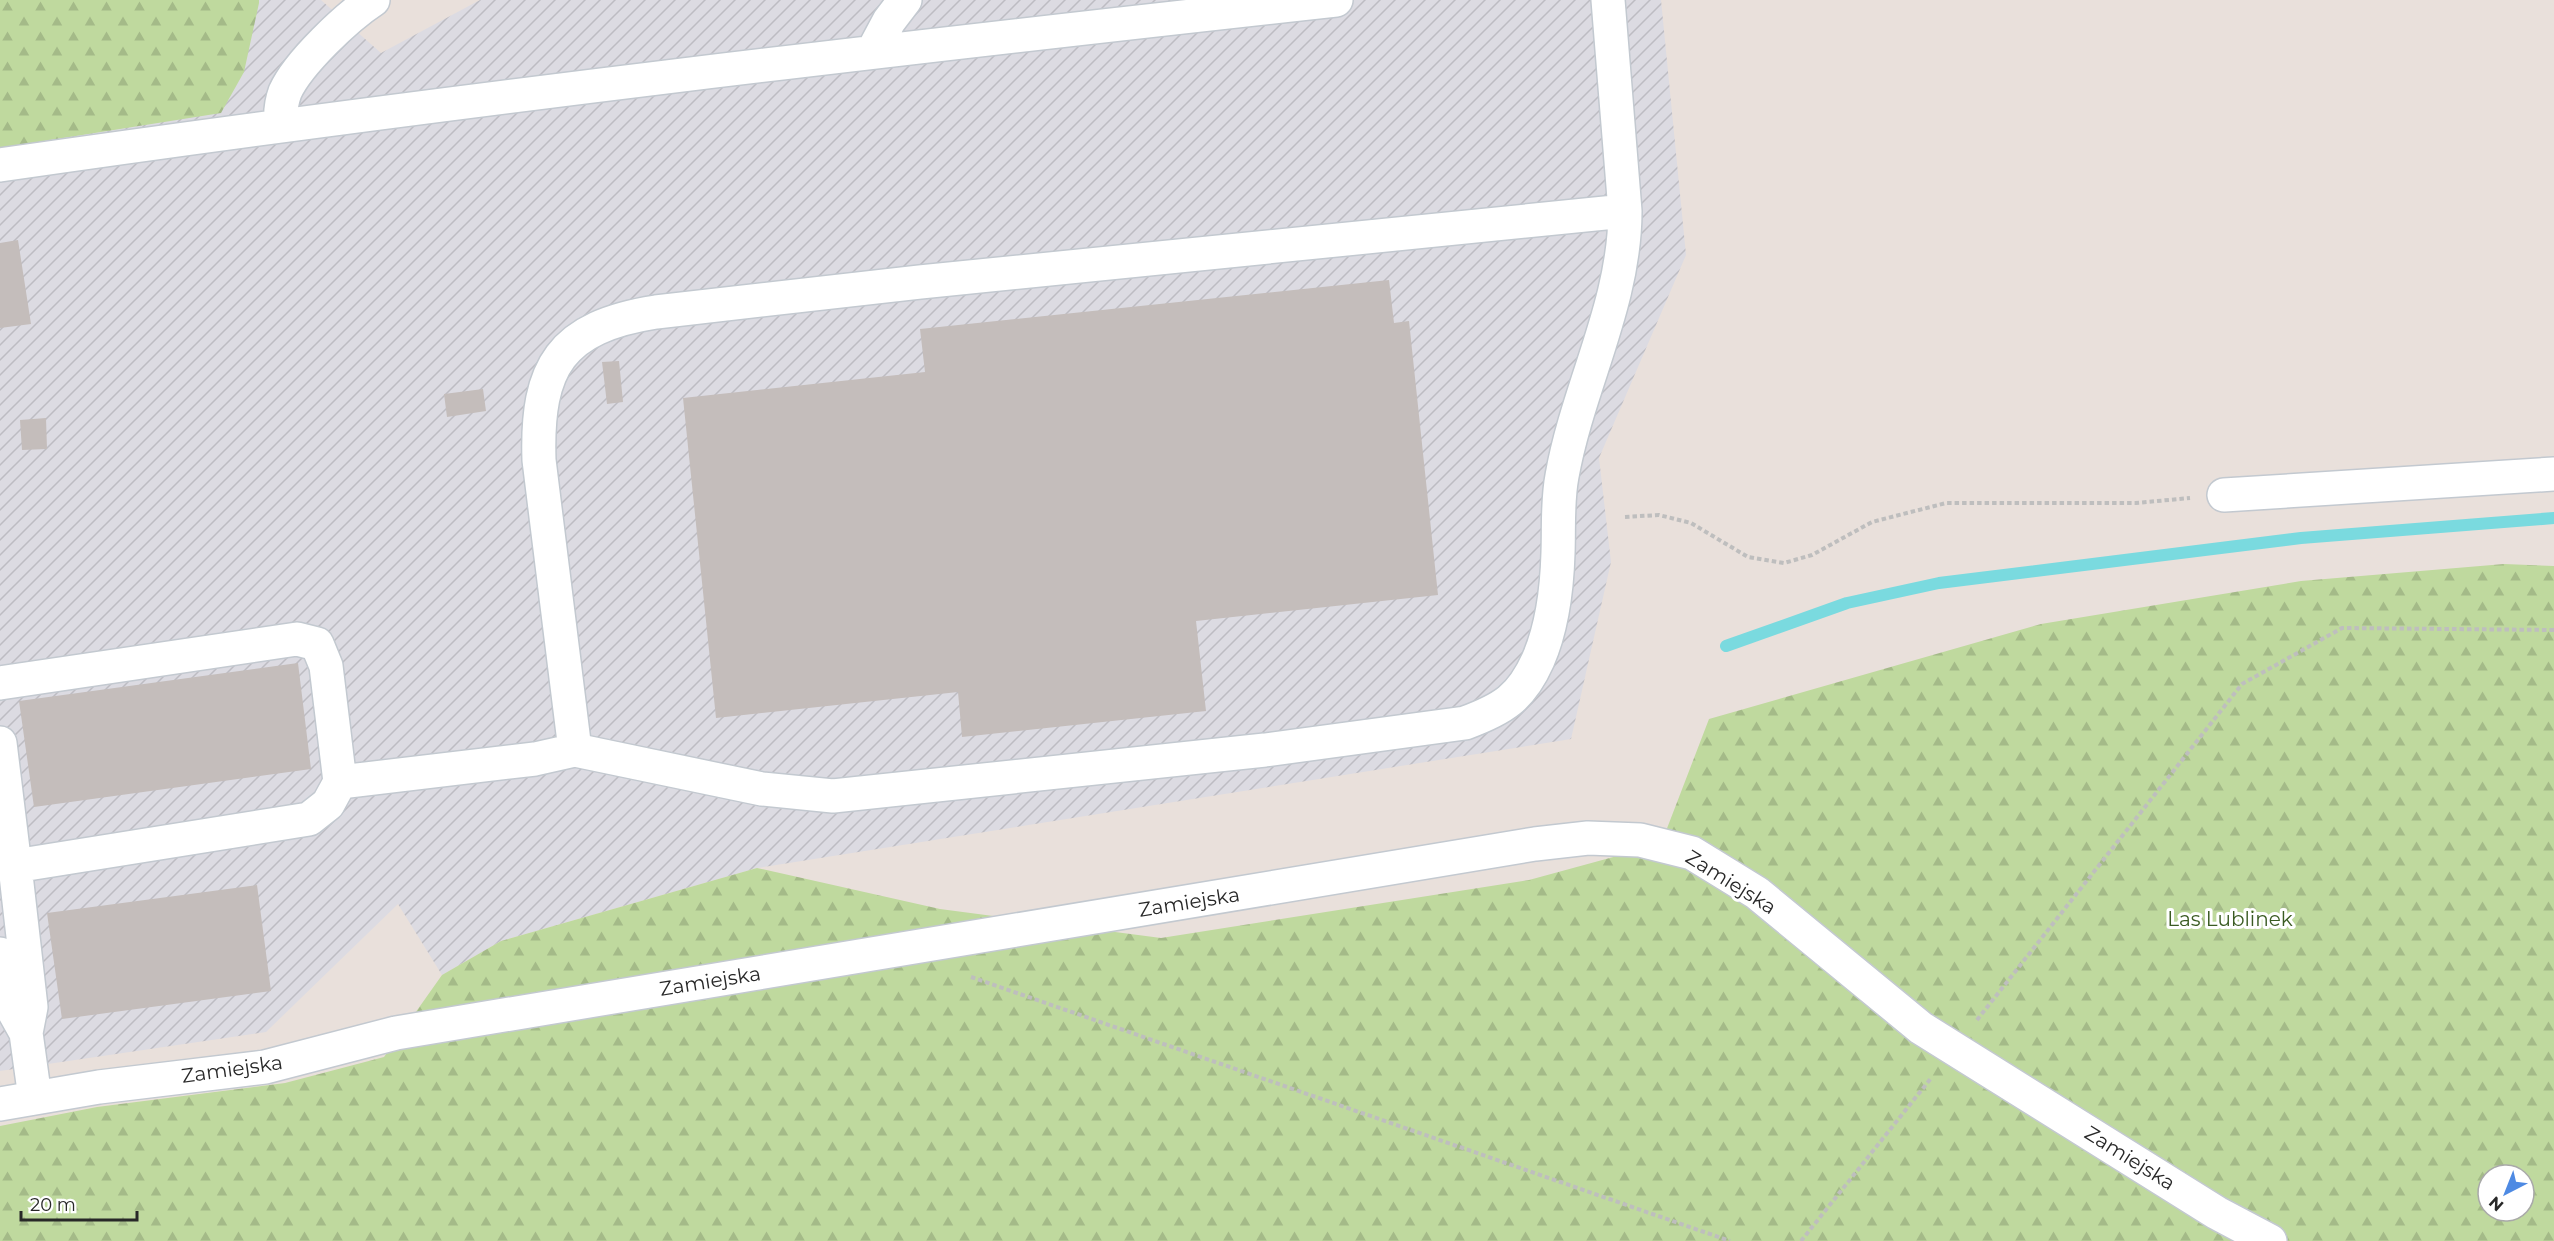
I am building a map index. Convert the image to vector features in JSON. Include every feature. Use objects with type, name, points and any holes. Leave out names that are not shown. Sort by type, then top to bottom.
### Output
[{"type":"street","points":[[281,124],[280,109],[286,91],[296,74],[345,21],[373,0]]},
{"type":"street","points":[[873,51],[889,21],[906,0]]},
{"type":"street","points":[[0,165],[281,124],[873,51],[1336,0]]},
{"type":"street","points":[[340,782],[535,759],[575,750],[762,789],[833,796],[1265,750],[1465,723],[1495,712],[1518,693],[1538,659],[1553,608],[1558,553],[1557,514],[1562,477],[1572,426],[1616,292],[1625,239],[1625,211],[1608,0]]},
{"type":"street","points":[[575,750],[539,460],[538,422],[544,387],[558,359],[577,339],[601,325],[626,317],[656,312],[817,294],[1625,211]]},
{"type":"street","points":[[2224,495],[2554,474]]},
{"type":"street","points":[[0,683],[297,639],[317,644],[326,666],[340,782],[328,804],[309,819],[7,879]]},
{"type":"street","points":[[0,742],[7,879],[31,1007],[26,1034],[35,1098]]},
{"type":"street","name":"Zamiejska","points":[[0,1104],[99,1087],[265,1066],[396,1033],[1535,844],[1588,838],[1640,840],[1692,853],[1757,893],[1921,1028],[2217,1213],[2270,1241]]},
{"type":"street","points":[[0,954],[7,999],[26,1034]]},
{"type":"path","points":[[1625,517],[1659,515],[1691,523],[1748,557],[1784,562],[1812,555],[1872,522],[1946,503],[2136,503],[2224,495]]},
{"type":"path","points":[[1801,1241],[2242,684],[2342,628],[2554,630]]},
{"type":"path","points":[[963,974],[1730,1241]]},
{"type":"shaded area","points":[[208,0],[321,0],[381,53],[480,0],[1661,0],[1686,255],[1599,458],[1611,562],[1571,739],[757,868],[501,941],[442,975],[398,904],[266,1032],[0,1071],[0,133]]},
{"type":"green space","points":[[0,0],[259,0],[259,3],[244,72],[221,113],[0,148]]},
{"type":"green space","name":"Las Lublinek","points":[[2504,564],[2554,566],[2554,1241],[0,1241],[0,1126],[97,1107],[285,1083],[384,1057],[442,975],[501,941],[757,868],[940,909],[1161,938],[1529,880],[1661,844],[1709,719],[2041,624],[2301,581]]},
{"type":"building","points":[[18,240],[31,324],[0,328],[0,243]]},
{"type":"building","points":[[1389,280],[1394,323],[1409,321],[1438,595],[1196,621],[1206,711],[962,737],[958,692],[716,718],[683,398],[925,372],[920,329]]},
{"type":"building","points":[[619,361],[623,402],[607,404],[602,362]]},
{"type":"building","points":[[483,389],[486,411],[447,417],[444,394]]},
{"type":"building","points":[[46,418],[47,449],[22,450],[20,420]]},
{"type":"building","points":[[298,663],[311,769],[34,807],[19,701]]},
{"type":"building","points":[[257,885],[271,991],[62,1019],[47,913]]},
{"type":"waterway","points":[[1726,646],[1847,603],[1939,583],[2301,538],[2554,518]]}]
